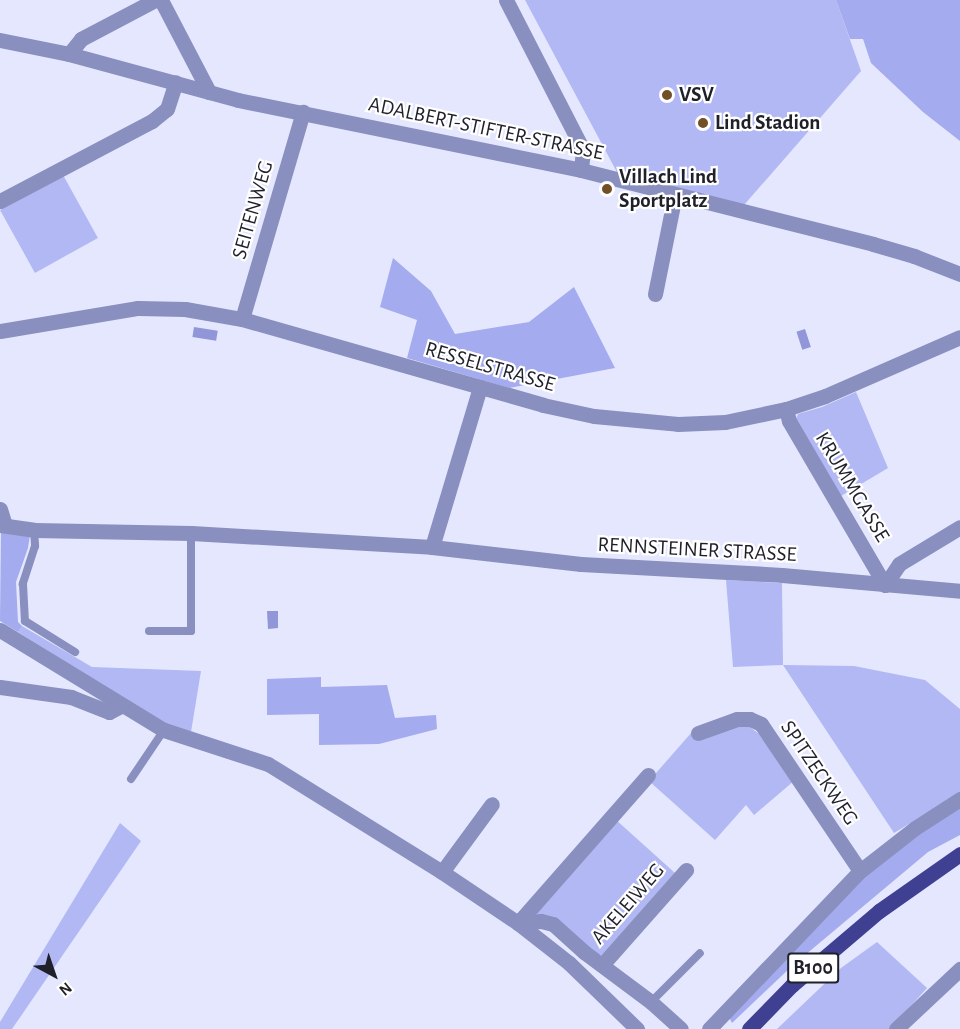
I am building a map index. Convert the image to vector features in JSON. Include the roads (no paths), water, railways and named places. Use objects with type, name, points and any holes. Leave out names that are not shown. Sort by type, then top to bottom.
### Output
[{"type":"main road","name":"B100","points":[[749,1029],[792,985],[879,911],[960,854]]},
{"type":"street","points":[[69,54],[81,39],[155,0]]},
{"type":"street","points":[[161,0],[209,92]]},
{"type":"street","points":[[506,0],[583,150],[581,170]]},
{"type":"street","name":"ADALBERT-STIFTER-STRASSE","points":[[0,40],[69,54],[238,100],[581,170],[873,244],[914,256],[960,274]]},
{"type":"street","points":[[0,201],[153,121],[167,109],[176,82]]},
{"type":"street","name":"SEITENWEG","points":[[242,319],[303,112]]},
{"type":"street","points":[[655,294],[675,195]]},
{"type":"street","name":"RESSELSTRASSE","points":[[0,331],[138,308],[185,309],[242,319],[480,387],[594,416],[678,424],[725,422],[786,409],[825,396],[960,337]]},
{"type":"street","points":[[432,547],[480,387]]},
{"type":"street","name":"KRUMMGASSE","points":[[786,409],[789,422],[885,585]]},
{"type":"street","points":[[0,509],[2,525]]},
{"type":"street","name":"RENNSTEINER STRASSE","points":[[2,525],[34,530],[191,533],[432,547],[601,566],[783,575],[960,591]]},
{"type":"street","points":[[885,585],[899,564],[960,527]]},
{"type":"street","points":[[0,630],[121,706],[164,730],[268,764],[442,872],[518,923],[569,963],[637,1029]]},
{"type":"street","points":[[0,687],[71,697],[108,712],[121,706]]},
{"type":"street","name":"SPITZECKWEG","points":[[698,733],[737,719],[750,719],[760,724],[860,872]]},
{"type":"street","points":[[518,923],[648,775]]},
{"type":"street","points":[[709,1029],[860,872],[915,828],[960,799]]},
{"type":"street","points":[[442,872],[492,804]]},
{"type":"street","name":"AKELEIWEG","points":[[602,965],[686,870]]},
{"type":"street","points":[[518,923],[541,921],[553,924],[651,1002],[681,1029]]},
{"type":"street","points":[[896,1029],[960,969]]},
{"type":"lane","points":[[34,530],[35,546],[23,584],[25,621],[75,652]]},
{"type":"lane","points":[[149,631],[191,631],[191,533]]},
{"type":"lane","points":[[132,779],[164,730]]},
{"type":"lane","points":[[651,1002],[700,954]]},
{"type":"place","name":"VSV","points":[[667,95]]},
{"type":"place","name":"Lind Stadion","points":[[703,123]]},
{"type":"place","name":"Villach Lind Sportplatz","points":[[607,189]]}]
